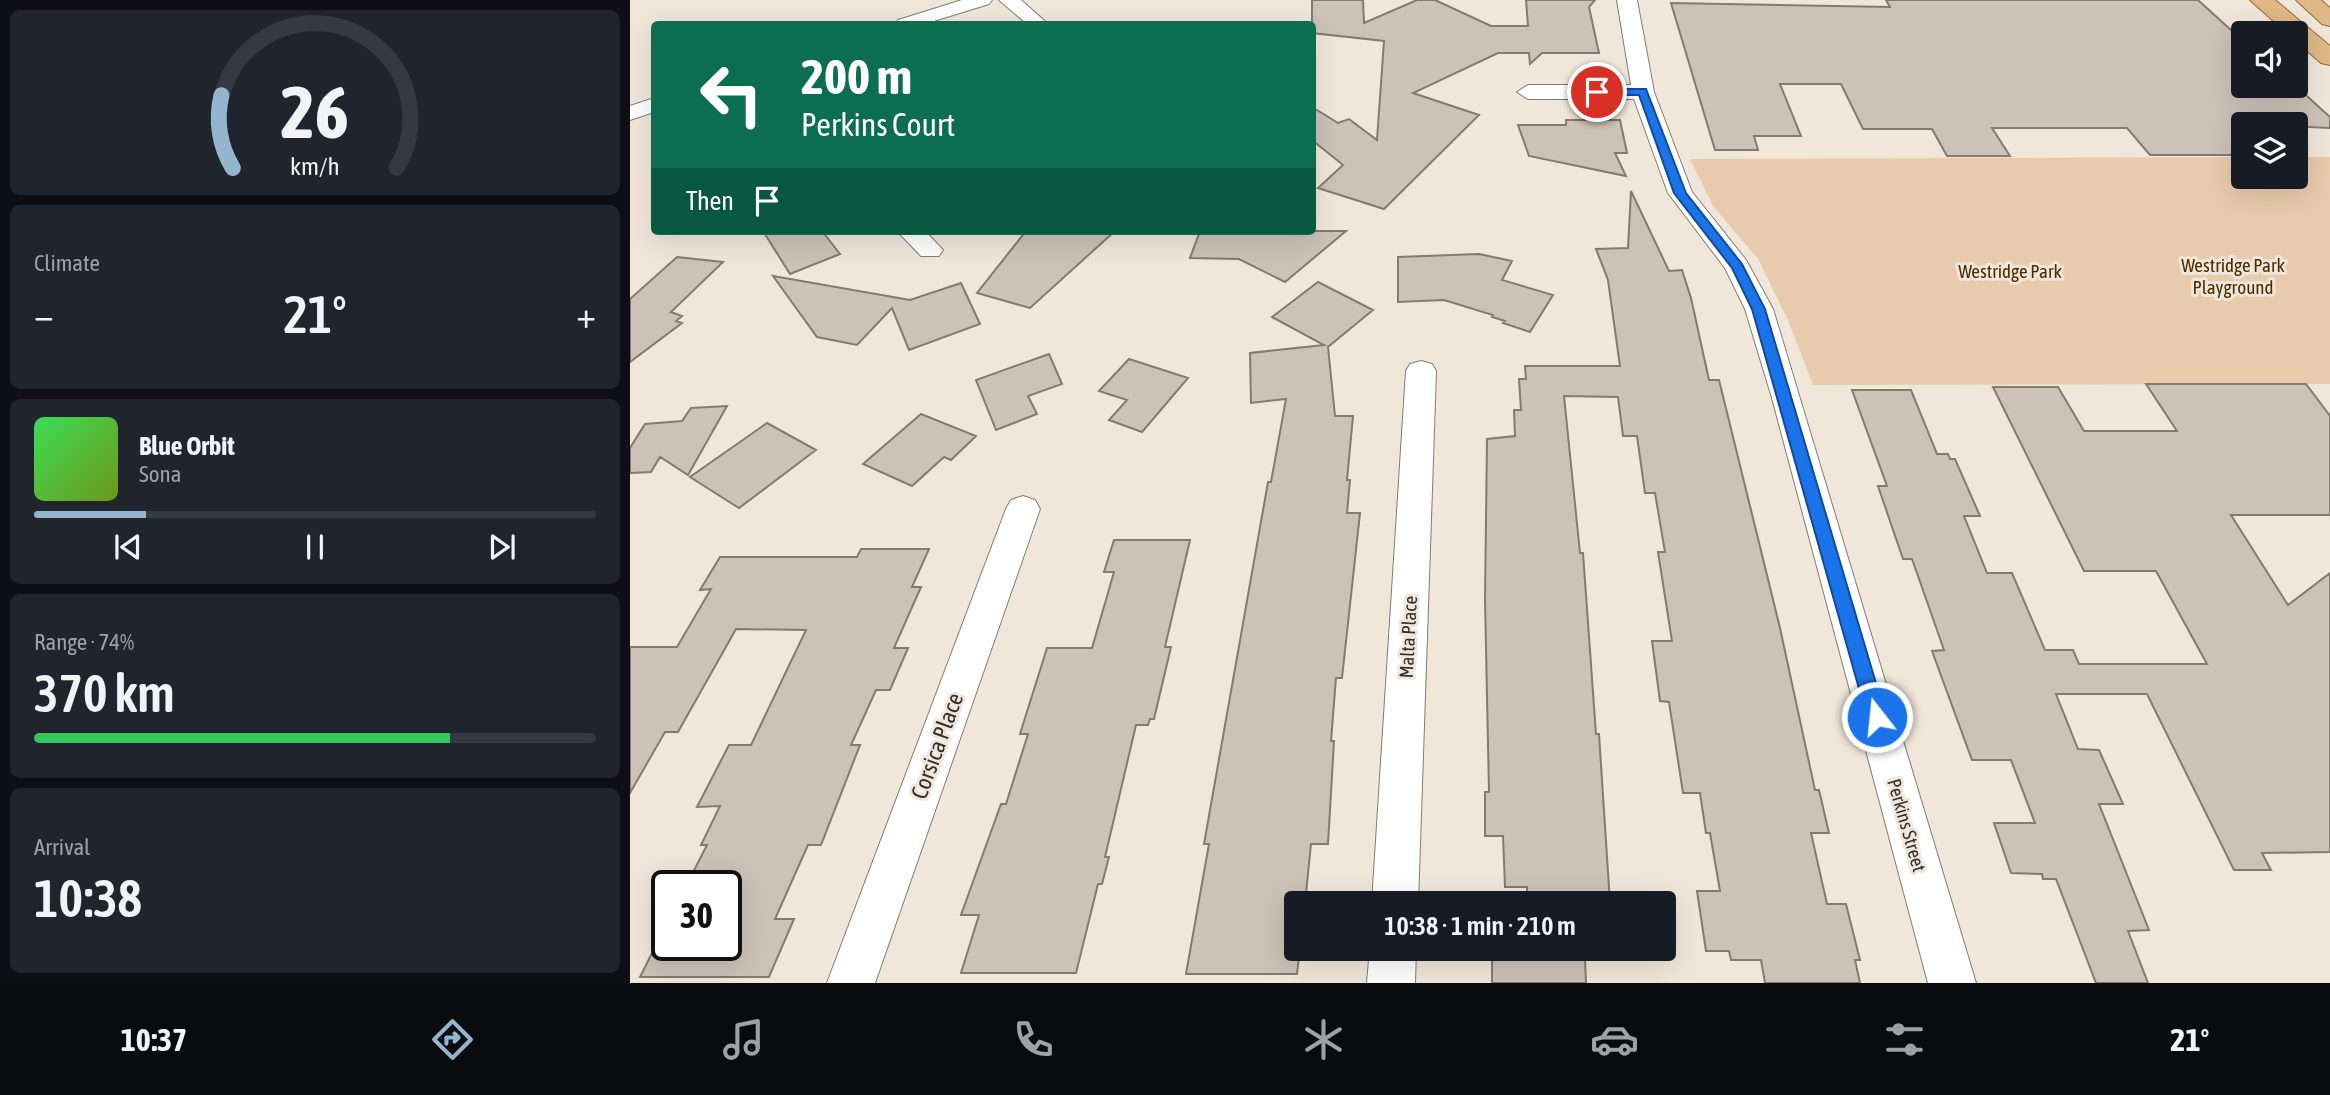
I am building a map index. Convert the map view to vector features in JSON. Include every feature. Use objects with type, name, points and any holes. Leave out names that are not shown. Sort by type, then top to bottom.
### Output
[{"type":"main road","points":[[2261,0],[2330,58]]},
{"type":"main road","points":[[2306,0],[2330,19]]},
{"type":"street","points":[[915,21],[982,0]]},
{"type":"street","points":[[1009,0],[1034,21]]},
{"type":"street","name":"Perkins Street","points":[[1627,0],[1643,92],[1680,193],[1737,267],[1759,309],[1787,398],[1952,983]]},
{"type":"street","points":[[1528,92],[1643,92]]},
{"type":"street","points":[[630,113],[651,106]]},
{"type":"street","points":[[914,235],[930,250]]},
{"type":"street","name":"Malta Place","points":[[1396,891],[1421,371]]},
{"type":"street","name":"Corsica Place","points":[[851,983],[1023,509]]},
{"type":"street","points":[[1391,983],[1392,961]]},
{"type":"green space","name":"Westridge Park","points":[[2231,157],[2231,189],[2308,189],[2308,157],[2330,157],[2330,384],[1813,385],[1788,320],[1758,259],[1713,206],[1690,159]]},
{"type":"building","points":[[1312,0],[1363,0],[1364,23],[1417,0],[1435,0],[1491,26],[1528,26],[1526,0],[1595,0],[1589,7],[1599,53],[1542,53],[1530,64],[1529,53],[1498,53],[1413,93],[1479,115],[1384,209],[1318,188],[1343,165],[1316,143],[1316,109],[1338,123],[1349,119],[1377,140],[1384,41],[1316,33],[1316,21],[1312,21]]},
{"type":"building","points":[[1886,0],[2198,0],[2231,30],[2231,98],[2308,97],[2330,117],[2330,128],[2308,127],[2308,112],[2231,112],[2231,155],[2150,155],[2127,128],[1992,128],[2010,156],[1947,156],[1932,129],[1863,129],[1841,84],[1780,84],[1801,136],[1754,136],[1758,150],[1715,150],[1671,3],[1890,7]]},
{"type":"building","points":[[1566,120],[1620,120],[1627,153],[1615,153],[1626,176],[1529,156],[1518,125],[1566,125]]},
{"type":"building","points":[[1631,191],[1669,271],[1682,270],[1709,380],[1719,380],[1780,628],[1815,790],[1819,790],[1829,833],[1811,833],[1827,904],[1846,904],[1860,960],[1855,960],[1860,983],[1765,983],[1761,960],[1731,960],[1729,951],[1706,951],[1697,891],[1720,891],[1710,833],[1706,833],[1700,793],[1683,793],[1669,702],[1660,701],[1652,641],[1672,641],[1658,552],[1665,552],[1655,493],[1645,493],[1637,436],[1623,436],[1618,397],[1564,396],[1580,553],[1583,553],[1609,891],[1527,891],[1527,887],[1505,887],[1503,836],[1485,836],[1485,792],[1489,792],[1485,600],[1487,439],[1515,436],[1514,410],[1521,410],[1519,379],[1526,379],[1525,366],[1620,366],[1608,280],[1596,249],[1628,248]]},
{"type":"building","points":[[1316,231],[1346,231],[1285,282],[1239,259],[1190,258],[1199,235],[1316,235]]},
{"type":"building","points":[[766,235],[825,235],[840,254],[790,274]]},
{"type":"building","points":[[1023,235],[1111,235],[1030,308],[977,293]]},
{"type":"building","points":[[1479,254],[1512,261],[1502,280],[1553,295],[1530,332],[1503,323],[1505,321],[1492,317],[1493,315],[1444,300],[1398,302],[1398,257]]},
{"type":"building","points":[[677,257],[723,262],[671,312],[682,316],[676,321],[682,323],[630,362],[630,299]]},
{"type":"building","points":[[773,276],[910,300],[961,283],[980,324],[909,350],[892,308],[857,345],[817,337]]},
{"type":"building","points":[[1318,282],[1373,310],[1328,347],[1335,416],[1353,416],[1347,513],[1360,513],[1342,678],[1336,678],[1328,844],[1311,844],[1306,891],[1284,891],[1284,961],[1298,961],[1297,974],[1186,974],[1209,844],[1204,844],[1268,482],[1271,482],[1286,399],[1251,403],[1250,353],[1324,345],[1272,317]]},
{"type":"building","points":[[1049,354],[1062,384],[1028,396],[1037,414],[996,430],[976,380]]},
{"type":"building","points":[[1129,359],[1188,378],[1142,432],[1109,420],[1127,400],[1099,391]]},
{"type":"building","points":[[2146,384],[2306,384],[2330,416],[2330,515],[2231,515],[2288,605],[2330,573],[2330,852],[2262,853],[2271,870],[2234,870],[2147,694],[2056,694],[2078,749],[2099,750],[2123,804],[2099,804],[2149,930],[2128,931],[2148,983],[2096,983],[2056,879],[2043,879],[2042,874],[2011,873],[1994,823],[2035,823],[2011,760],[1972,760],[1932,651],[1944,650],[1912,559],[1903,559],[1878,486],[1887,486],[1852,390],[1911,390],[1937,454],[1948,454],[1950,459],[1955,459],[1980,516],[1964,516],[1987,573],[2012,573],[2045,650],[2073,650],[2079,664],[2207,664],[2156,571],[2084,571],[1993,387],[2058,387],[2084,431],[2177,431]]},
{"type":"building","points":[[727,406],[688,475],[660,457],[651,472],[630,473],[630,448],[645,424],[682,421],[691,408]]},
{"type":"building","points":[[921,414],[976,436],[951,460],[944,457],[912,486],[863,464]]},
{"type":"building","points":[[767,423],[816,450],[739,508],[690,477]]},
{"type":"building","points":[[1114,540],[1190,540],[1165,647],[1171,647],[1154,719],[1150,719],[1148,725],[1136,725],[1105,857],[1109,857],[1102,884],[1098,884],[1076,973],[961,973],[979,915],[961,915],[1001,804],[1006,804],[1028,734],[1020,734],[1047,648],[1092,648],[1114,572],[1104,572]]},
{"type":"building","points":[[861,549],[929,549],[912,587],[921,587],[894,648],[908,648],[890,690],[876,690],[851,745],[860,745],[821,845],[808,845],[775,919],[794,919],[769,977],[640,977],[651,955],[651,961],[742,961],[742,870],[694,870],[707,845],[701,845],[720,806],[697,807],[729,745],[751,745],[806,630],[736,629],[678,732],[665,732],[630,793],[630,647],[677,647],[711,589],[700,590],[720,557],[857,557]]},
{"type":"building","points":[[1492,961],[1585,961],[1586,983],[1492,983]]},
{"type":"route","points":[[1597,92],[1643,92],[1680,193],[1737,267],[1759,309],[1787,398],[1877,717]]},
{"type":"park label","name":"Westridge Park Playground","points":[[2233,276]]}]
